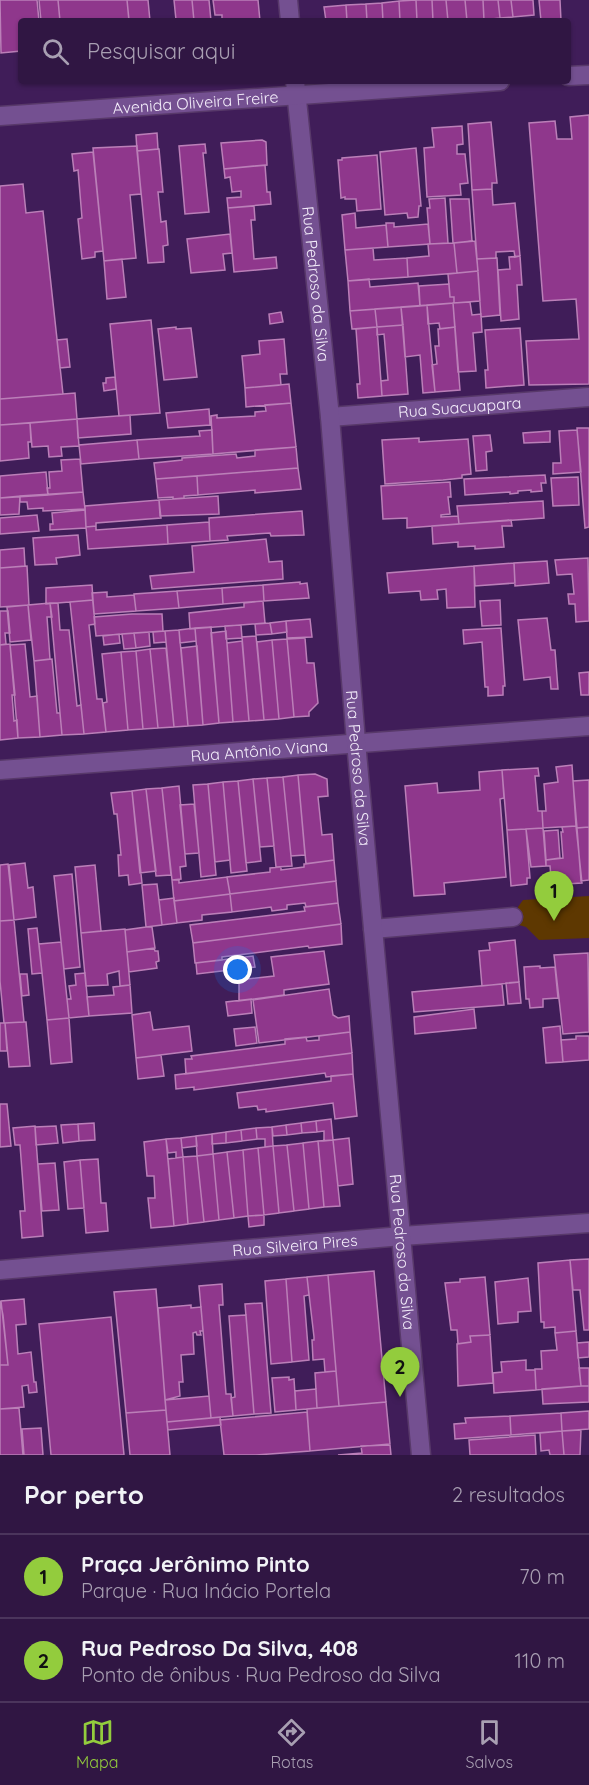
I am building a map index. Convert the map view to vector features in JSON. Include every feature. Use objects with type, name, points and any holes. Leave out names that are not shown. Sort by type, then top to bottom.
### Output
[{"type":"street","points":[[288,0],[290,18]]},
{"type":"street","points":[[571,76],[589,75]]},
{"type":"street","name":"Avenida Oliveira Freire","points":[[0,116],[296,88],[413,84]]},
{"type":"street","name":"Rua Pedroso da Silva","points":[[296,88],[330,417],[356,742],[422,1455]]},
{"type":"street","name":"Rua Suacuapara","points":[[330,417],[589,398]]},
{"type":"street","name":"Rua Antônio Viana","points":[[0,770],[589,726]]},
{"type":"street","points":[[373,929],[513,917]]},
{"type":"street","name":"Rua Silveira Pires","points":[[0,1270],[402,1236],[589,1223]]},
{"type":"shaded area","points":[[589,896],[589,938],[539,940],[526,927],[519,925],[518,907],[523,900]]},
{"type":"building","points":[[0,0],[37,0],[39,18],[18,18],[18,51],[1,53]]},
{"type":"building","points":[[39,0],[58,0],[60,18],[41,18]]},
{"type":"building","points":[[58,0],[127,0],[129,18],[60,18]]},
{"type":"building","points":[[127,0],[148,0],[150,18],[129,18]]},
{"type":"building","points":[[174,0],[192,0],[194,18],[176,18]]},
{"type":"building","points":[[192,0],[209,0],[211,18],[194,18]]},
{"type":"building","points":[[213,0],[258,0],[260,18],[222,18],[222,15],[215,15]]},
{"type":"building","points":[[416,0],[432,0],[433,18],[417,18]]},
{"type":"building","points":[[416,0],[417,18],[400,18],[399,1]]},
{"type":"building","points":[[432,0],[446,0],[448,18],[433,18]]},
{"type":"building","points":[[446,0],[465,0],[467,18],[448,18]]},
{"type":"building","points":[[465,0],[483,0],[484,18],[467,18]]},
{"type":"building","points":[[483,0],[498,0],[500,18],[484,18]]},
{"type":"building","points":[[498,0],[511,0],[513,17],[500,18]]},
{"type":"building","points":[[511,0],[533,0],[534,15],[513,17]]},
{"type":"building","points":[[539,0],[560,0],[561,18],[541,18]]},
{"type":"building","points":[[399,1],[400,18],[383,18],[382,3]]},
{"type":"building","points":[[382,3],[383,18],[367,18],[366,4]]},
{"type":"building","points":[[366,4],[367,18],[347,18],[346,5]]},
{"type":"building","points":[[346,5],[347,18],[326,18],[324,7]]},
{"type":"building","points":[[589,115],[589,384],[529,385],[526,341],[579,339],[576,299],[543,301],[529,123],[555,121],[557,139],[572,139],[570,117]]},
{"type":"building","points":[[491,122],[497,183],[492,183],[492,189],[472,190],[468,124]]},
{"type":"building","points":[[462,126],[463,144],[457,145],[457,154],[465,154],[468,183],[460,184],[461,195],[427,197],[424,148],[434,147],[432,128]]},
{"type":"building","points":[[157,133],[158,149],[137,151],[136,135]]},
{"type":"building","points":[[262,140],[266,142],[267,165],[224,169],[221,143]]},
{"type":"building","points":[[205,144],[206,153],[203,153],[209,212],[185,214],[179,146]]},
{"type":"building","points":[[137,146],[141,194],[130,195],[136,258],[104,261],[93,148]]},
{"type":"building","points":[[416,148],[421,206],[419,206],[418,217],[408,218],[407,213],[385,215],[380,152]]},
{"type":"building","points":[[159,149],[163,192],[158,192],[161,222],[166,221],[168,245],[163,246],[164,262],[148,263],[137,151]]},
{"type":"building","points":[[93,152],[103,251],[95,252],[95,257],[82,259],[78,219],[82,218],[78,170],[74,171],[72,154]]},
{"type":"building","points":[[377,155],[381,209],[357,211],[356,199],[341,198],[338,160]]},
{"type":"building","points":[[265,165],[267,192],[270,192],[271,204],[228,208],[227,198],[241,197],[241,191],[232,192],[230,177],[225,178],[224,169]]},
{"type":"building","points":[[23,184],[26,213],[43,211],[63,394],[0,399],[0,186]]},
{"type":"building","points":[[492,189],[493,205],[515,203],[520,256],[515,257],[514,251],[496,252],[496,258],[477,259],[472,190]]},
{"type":"building","points":[[445,198],[448,243],[430,244],[427,208],[430,208],[429,199]]},
{"type":"building","points":[[450,199],[469,199],[472,241],[453,243]]},
{"type":"building","points":[[254,206],[255,220],[251,220],[254,259],[276,257],[277,268],[234,272],[228,208]]},
{"type":"building","points":[[355,213],[356,228],[386,225],[388,247],[345,250],[342,215]]},
{"type":"building","points":[[386,223],[394,223],[394,227],[428,224],[430,244],[388,247]]},
{"type":"building","points":[[230,234],[232,253],[223,254],[225,270],[191,273],[187,239]]},
{"type":"building","points":[[475,241],[478,271],[457,273],[454,243]]},
{"type":"building","points":[[454,243],[457,273],[408,277],[407,258],[429,256],[428,244]]},
{"type":"building","points":[[373,248],[374,260],[407,258],[408,277],[348,281],[345,250]]},
{"type":"building","points":[[520,256],[522,285],[517,285],[519,319],[501,321],[498,270],[510,269],[509,257]]},
{"type":"building","points":[[497,258],[500,315],[481,317],[477,259]]},
{"type":"building","points":[[122,259],[126,297],[107,299],[104,261]]},
{"type":"building","points":[[478,271],[480,301],[454,303],[454,297],[450,297],[448,274]]},
{"type":"building","points":[[369,279],[370,287],[418,283],[420,306],[350,311],[348,281]]},
{"type":"building","points":[[449,284],[450,297],[454,297],[454,303],[420,306],[419,286]]},
{"type":"building","points":[[470,302],[472,315],[481,314],[482,332],[473,333],[476,371],[458,372],[453,303]]},
{"type":"building","points":[[453,303],[455,327],[440,329],[439,323],[428,324],[427,305]]},
{"type":"building","points":[[427,305],[435,392],[423,393],[420,355],[405,357],[401,307]]},
{"type":"building","points":[[401,307],[403,325],[377,327],[375,309]]},
{"type":"building","points":[[375,309],[377,327],[352,329],[350,311]]},
{"type":"building","points":[[281,312],[283,322],[270,324],[269,314]]},
{"type":"building","points":[[151,320],[160,413],[119,416],[110,324]]},
{"type":"building","points":[[403,325],[408,394],[382,396],[381,381],[388,380],[384,334],[377,335],[377,327]]},
{"type":"building","points":[[176,327],[176,329],[191,328],[197,377],[164,380],[158,329]]},
{"type":"building","points":[[377,327],[382,396],[358,398],[357,384],[360,384],[356,329]]},
{"type":"building","points":[[455,327],[460,390],[435,392],[432,365],[437,364],[435,346],[439,346],[438,329]]},
{"type":"building","points":[[520,328],[524,385],[486,388],[485,370],[488,370],[485,330]]},
{"type":"building","points":[[67,339],[70,367],[60,368],[57,340]]},
{"type":"building","points":[[284,339],[287,374],[280,374],[281,385],[245,388],[242,356],[260,354],[259,341]]},
{"type":"building","points":[[115,377],[116,389],[104,391],[103,383],[106,383],[106,378]]},
{"type":"building","points":[[289,384],[291,403],[246,407],[245,388]]},
{"type":"building","points":[[75,393],[77,419],[0,425],[0,399]]},
{"type":"building","points":[[291,403],[296,447],[213,454],[211,416],[217,415],[217,418],[255,416],[255,412],[266,411],[265,405]]},
{"type":"building","points":[[209,409],[210,425],[168,428],[166,413]]},
{"type":"building","points":[[130,415],[131,434],[78,438],[77,419]]},
{"type":"building","points":[[77,419],[79,446],[61,447],[62,456],[49,457],[48,446],[32,447],[30,423]]},
{"type":"building","points":[[30,423],[29,458],[0,461],[0,425]]},
{"type":"building","points":[[577,428],[589,428],[589,527],[585,528]]},
{"type":"building","points":[[212,430],[213,454],[139,459],[137,440],[200,436],[199,431]]},
{"type":"building","points":[[577,430],[581,472],[553,474],[553,463],[561,463],[559,431]]},
{"type":"building","points":[[550,431],[550,442],[524,443],[523,433]]},
{"type":"building","points":[[490,435],[492,451],[486,452],[487,470],[476,471],[473,436]]},
{"type":"building","points":[[419,438],[419,442],[468,439],[471,474],[462,475],[462,478],[385,484],[382,440]]},
{"type":"building","points":[[137,440],[139,459],[81,464],[79,445]]},
{"type":"building","points":[[296,447],[298,468],[156,479],[154,463],[182,460],[182,458],[236,454],[237,458],[255,456],[255,450]]},
{"type":"building","points":[[80,459],[83,492],[48,495],[49,472],[62,471],[61,460]]},
{"type":"building","points":[[298,468],[301,489],[198,495],[197,476]]},
{"type":"building","points":[[46,472],[48,495],[0,498],[0,476]]},
{"type":"building","points":[[545,475],[546,483],[541,483],[542,491],[465,495],[464,479]]},
{"type":"building","points":[[197,476],[198,495],[173,499],[173,497],[158,498],[156,479]]},
{"type":"building","points":[[578,477],[579,505],[553,506],[551,478]]},
{"type":"building","points":[[450,482],[451,497],[448,497],[450,514],[441,515],[441,517],[458,516],[459,524],[407,528],[407,518],[383,519],[381,486]]},
{"type":"building","points":[[83,492],[85,509],[43,511],[43,508],[28,509],[27,502],[20,502],[20,496]]},
{"type":"building","points":[[20,496],[19,514],[0,515],[0,498]]},
{"type":"building","points":[[218,496],[219,514],[160,516],[159,500]]},
{"type":"building","points":[[159,500],[161,518],[96,523],[96,526],[86,527],[85,506]]},
{"type":"building","points":[[543,501],[544,518],[459,524],[457,506]]},
{"type":"building","points":[[85,510],[86,528],[50,530],[50,524],[53,524],[52,513]]},
{"type":"building","points":[[302,511],[304,535],[271,536],[270,533],[227,536],[228,540],[210,541],[209,518]]},
{"type":"building","points":[[37,515],[39,531],[0,534],[0,518]]},
{"type":"building","points":[[511,520],[512,526],[502,526],[504,547],[475,549],[475,546],[458,547],[458,542],[433,544],[432,526]]},
{"type":"building","points":[[209,522],[210,541],[168,544],[167,525]]},
{"type":"building","points":[[167,525],[168,544],[88,549],[86,527],[96,526],[96,530]]},
{"type":"building","points":[[78,535],[80,555],[56,558],[57,564],[35,565],[33,538]]},
{"type":"building","points":[[266,539],[269,562],[282,561],[283,579],[152,589],[150,576],[194,572],[192,546]]},
{"type":"building","points":[[24,548],[25,566],[0,568],[0,550]]},
{"type":"building","points":[[588,558],[589,621],[576,622],[575,604],[569,604],[568,594],[574,594],[572,574],[557,575],[555,560]]},
{"type":"building","points":[[547,561],[549,583],[515,586],[514,563]]},
{"type":"building","points":[[514,563],[515,583],[475,586],[474,566]]},
{"type":"building","points":[[27,566],[29,605],[0,607],[0,568]]},
{"type":"building","points":[[474,566],[475,607],[447,608],[446,589],[437,590],[438,599],[421,600],[420,591],[389,593],[387,573]]},
{"type":"building","points":[[300,582],[300,584],[307,583],[309,598],[264,601],[263,585]]},
{"type":"building","points":[[92,585],[93,600],[46,604],[46,588]]},
{"type":"building","points":[[263,585],[264,601],[223,604],[222,588]]},
{"type":"building","points":[[222,588],[223,604],[179,608],[177,591]]},
{"type":"building","points":[[177,591],[179,608],[136,611],[134,594]]},
{"type":"building","points":[[107,592],[107,597],[134,595],[136,611],[94,614],[92,593]]},
{"type":"building","points":[[93,600],[95,624],[89,625],[97,699],[102,699],[106,732],[84,734],[70,602]]},
{"type":"building","points":[[500,600],[501,625],[482,626],[480,601]]},
{"type":"building","points":[[263,601],[265,623],[190,629],[189,613],[244,607],[244,603]]},
{"type":"building","points":[[50,603],[58,603],[60,630],[69,630],[77,706],[81,705],[84,734],[62,735]]},
{"type":"building","points":[[50,603],[52,617],[47,617],[50,659],[34,661],[28,605]]},
{"type":"building","points":[[28,605],[31,640],[10,642],[7,607]]},
{"type":"building","points":[[0,611],[8,611],[10,633],[5,633],[6,644],[0,645]]},
{"type":"building","points":[[162,614],[163,631],[96,636],[94,617]]},
{"type":"building","points":[[547,618],[551,650],[555,650],[558,689],[551,689],[550,677],[524,680],[518,620]]},
{"type":"building","points":[[310,619],[312,637],[287,638],[286,621]]},
{"type":"building","points":[[286,621],[287,632],[272,634],[270,623]]},
{"type":"building","points":[[270,623],[272,634],[256,635],[255,624]]},
{"type":"building","points":[[241,625],[242,638],[226,639],[225,626]]},
{"type":"building","points":[[211,627],[219,723],[203,725],[195,628]]},
{"type":"building","points":[[195,628],[196,641],[180,643],[179,630]]},
{"type":"building","points":[[501,628],[505,686],[503,686],[503,695],[488,696],[488,687],[485,687],[482,642],[464,644],[463,630]]},
{"type":"building","points":[[179,630],[188,726],[174,727],[165,631]]},
{"type":"building","points":[[165,631],[166,642],[154,643],[153,632]]},
{"type":"building","points":[[226,631],[233,722],[219,723],[211,633]]},
{"type":"building","points":[[149,632],[150,646],[136,648],[134,633]]},
{"type":"building","points":[[134,633],[136,648],[124,649],[122,634]]},
{"type":"building","points":[[119,634],[120,643],[104,645],[103,636]]},
{"type":"building","points":[[256,636],[264,720],[249,721],[242,637]]},
{"type":"building","points":[[305,638],[307,663],[314,663],[318,703],[309,712],[309,716],[294,717],[287,639]]},
{"type":"building","points":[[287,639],[294,717],[279,719],[272,640]]},
{"type":"building","points":[[272,640],[279,719],[264,720],[257,642]]},
{"type":"building","points":[[242,641],[249,721],[233,722],[227,643]]},
{"type":"building","points":[[10,644],[15,695],[12,695],[14,721],[17,720],[18,738],[0,740],[0,645]]},
{"type":"building","points":[[25,644],[30,697],[37,696],[40,737],[18,738],[10,645]]},
{"type":"building","points":[[197,646],[203,725],[188,726],[181,648]]},
{"type":"building","points":[[166,648],[174,727],[158,728],[150,649]]},
{"type":"building","points":[[150,649],[158,728],[143,729],[136,651]]},
{"type":"building","points":[[136,651],[143,729],[128,730],[121,652]]},
{"type":"building","points":[[121,652],[128,730],[106,732],[103,703],[107,702],[102,654]]},
{"type":"building","points":[[52,659],[57,713],[60,713],[62,735],[40,737],[34,661]]},
{"type":"building","points":[[589,672],[589,695],[581,695],[579,673]]},
{"type":"building","points":[[572,765],[576,826],[543,828],[542,811],[546,811],[544,784],[558,782],[556,767]]},
{"type":"building","points":[[538,768],[539,776],[535,776],[538,811],[542,811],[543,828],[507,830],[502,770]]},
{"type":"building","points":[[502,770],[504,798],[500,799],[506,877],[444,883],[445,894],[414,896],[405,786],[437,783],[438,793],[480,790],[479,772]]},
{"type":"building","points":[[315,774],[327,779],[328,796],[318,797],[322,835],[332,834],[334,860],[306,864],[298,775]]},
{"type":"building","points":[[298,775],[305,855],[291,856],[283,777]]},
{"type":"building","points":[[283,777],[292,866],[276,867],[267,778]]},
{"type":"building","points":[[267,778],[274,846],[260,847],[253,779]]},
{"type":"building","points":[[253,779],[261,861],[246,863],[238,781]]},
{"type":"building","points":[[589,780],[589,827],[577,828],[573,781]]},
{"type":"building","points":[[238,781],[247,871],[231,873],[223,782]]},
{"type":"building","points":[[223,782],[230,860],[215,862],[208,784]]},
{"type":"building","points":[[208,784],[216,875],[201,877],[193,785]]},
{"type":"building","points":[[179,786],[186,866],[180,867],[181,879],[172,880],[162,788]]},
{"type":"building","points":[[162,788],[171,875],[156,876],[146,789]]},
{"type":"building","points":[[146,789],[156,871],[140,873],[132,791]]},
{"type":"building","points":[[132,791],[142,883],[129,885],[128,875],[119,876],[118,855],[121,855],[117,814],[114,814],[111,793]]},
{"type":"building","points":[[194,804],[199,853],[185,854],[180,805]]},
{"type":"building","points":[[576,826],[582,883],[548,885],[547,877],[551,877],[550,866],[546,866],[546,860],[563,858],[562,827]]},
{"type":"building","points":[[589,827],[589,880],[581,881],[577,828]]},
{"type":"building","points":[[543,828],[546,866],[531,867],[526,829]]},
{"type":"building","points":[[526,829],[530,878],[527,878],[527,884],[511,886],[507,830]]},
{"type":"building","points":[[558,830],[560,858],[546,860],[544,831]]},
{"type":"building","points":[[334,860],[336,881],[230,894],[227,877],[270,872],[270,868],[281,867],[281,870],[304,867],[304,864]]},
{"type":"building","points":[[25,863],[28,888],[33,887],[36,917],[14,920],[9,865]]},
{"type":"building","points":[[8,864],[14,920],[0,921],[0,865]]},
{"type":"building","points":[[95,865],[101,931],[81,933],[75,867]]},
{"type":"building","points":[[72,874],[80,967],[64,969],[54,876]]},
{"type":"building","points":[[227,877],[230,894],[174,901],[172,880],[179,880],[179,883]]},
{"type":"building","points":[[336,881],[338,903],[306,907],[305,903],[287,905],[287,909],[272,911],[271,907],[232,912],[230,894]]},
{"type":"building","points":[[157,884],[162,925],[146,927],[142,885]]},
{"type":"building","points":[[230,894],[232,912],[202,915],[202,920],[177,923],[174,901]]},
{"type":"building","points":[[174,898],[177,923],[162,925],[159,900]]},
{"type":"building","points":[[338,903],[341,924],[193,943],[190,925],[305,911],[304,907]]},
{"type":"building","points":[[14,920],[24,1022],[4,1023],[0,981],[0,921]]},
{"type":"building","points":[[341,924],[342,944],[222,957],[222,960],[195,963],[193,943]]},
{"type":"building","points":[[152,927],[155,948],[127,952],[125,930]]},
{"type":"building","points":[[37,928],[42,973],[32,974],[28,929]]},
{"type":"building","points":[[125,929],[130,985],[120,986],[119,971],[107,974],[108,985],[86,986],[81,933]]},
{"type":"building","points":[[515,940],[519,982],[482,986],[479,951],[490,950],[489,943]]},
{"type":"building","points":[[61,942],[69,1018],[47,1020],[39,944]]},
{"type":"building","points":[[154,948],[158,951],[157,968],[129,972],[127,952]]},
{"type":"building","points":[[324,951],[329,984],[284,990],[284,995],[239,1001],[239,980],[274,976],[271,957]]},
{"type":"building","points":[[588,953],[589,1032],[563,1034],[554,955]]},
{"type":"building","points":[[253,956],[255,967],[197,974],[196,963]]},
{"type":"building","points":[[540,966],[540,968],[555,967],[558,998],[543,999],[543,1007],[530,1008],[529,999],[526,999],[524,967]]},
{"type":"building","points":[[85,973],[89,1016],[69,1018],[67,999],[71,999],[69,986],[76,985],[75,974]]},
{"type":"building","points":[[20,974],[27,974],[29,995],[22,996]]},
{"type":"building","points":[[519,982],[521,1003],[508,1004],[506,983]]},
{"type":"building","points":[[502,984],[504,1005],[414,1012],[412,992]]},
{"type":"building","points":[[130,985],[132,1013],[89,1016],[87,997],[114,995],[113,987]]},
{"type":"building","points":[[329,989],[333,1015],[338,1018],[349,1016],[350,1032],[259,1043],[253,1000]]},
{"type":"building","points":[[251,999],[252,1013],[228,1016],[226,1002]]},
{"type":"building","points":[[474,1009],[476,1028],[415,1034],[414,1017]]},
{"type":"building","points":[[150,1012],[153,1030],[189,1026],[192,1051],[136,1058],[132,1015]]},
{"type":"building","points":[[69,1018],[72,1062],[51,1064],[47,1020]]},
{"type":"building","points":[[26,1022],[30,1066],[9,1067],[5,1023]]},
{"type":"building","points":[[0,1023],[5,1023],[7,1051],[0,1051]]},
{"type":"building","points":[[560,1026],[563,1062],[546,1063],[543,1028]]},
{"type":"building","points":[[255,1027],[257,1043],[236,1046],[234,1029]]},
{"type":"building","points":[[350,1032],[352,1053],[186,1074],[185,1059],[192,1059],[191,1056],[285,1044],[285,1039],[306,1037],[307,1041],[319,1040],[319,1036]]},
{"type":"building","points":[[576,1036],[589,1036],[589,1060],[563,1062],[561,1040],[576,1039]]},
{"type":"building","points":[[352,1053],[353,1074],[326,1077],[325,1073],[194,1090],[194,1087],[176,1089],[175,1075]]},
{"type":"building","points":[[161,1055],[164,1076],[138,1079],[136,1058]]},
{"type":"building","points":[[353,1074],[357,1116],[335,1119],[333,1103],[266,1112],[266,1109],[258,1110],[257,1106],[239,1108],[237,1093],[331,1081],[331,1076]]},
{"type":"building","points":[[0,1104],[7,1104],[11,1146],[0,1147]]},
{"type":"building","points":[[331,1119],[333,1140],[324,1141],[324,1131],[317,1132],[316,1121]]},
{"type":"building","points":[[316,1121],[317,1132],[302,1133],[301,1123]]},
{"type":"building","points":[[94,1123],[95,1140],[79,1141],[78,1124]]},
{"type":"building","points":[[301,1123],[302,1133],[287,1135],[286,1125]]},
{"type":"building","points":[[78,1124],[79,1141],[63,1143],[61,1125]]},
{"type":"building","points":[[286,1125],[287,1135],[273,1136],[272,1127]]},
{"type":"building","points":[[35,1126],[43,1236],[22,1238],[20,1211],[25,1211],[20,1145],[15,1145],[13,1128]]},
{"type":"building","points":[[56,1126],[58,1143],[36,1145],[35,1127]]},
{"type":"building","points":[[272,1127],[273,1146],[265,1147],[265,1139],[257,1139],[256,1128]]},
{"type":"building","points":[[256,1128],[257,1139],[242,1141],[241,1130]]},
{"type":"building","points":[[241,1130],[242,1141],[226,1143],[226,1132]]},
{"type":"building","points":[[226,1132],[226,1143],[212,1144],[212,1134]]},
{"type":"building","points":[[212,1134],[213,1154],[197,1156],[196,1136]]},
{"type":"building","points":[[196,1136],[197,1146],[182,1148],[181,1138]]},
{"type":"building","points":[[181,1138],[183,1157],[176,1158],[176,1152],[168,1153],[166,1139]]},
{"type":"building","points":[[349,1138],[353,1184],[338,1186],[333,1140]]},
{"type":"building","points":[[166,1139],[174,1226],[151,1228],[148,1198],[155,1198],[154,1176],[147,1176],[144,1142]]},
{"type":"building","points":[[333,1140],[340,1206],[324,1207],[318,1141]]},
{"type":"building","points":[[318,1141],[324,1207],[309,1209],[303,1143]]},
{"type":"building","points":[[303,1143],[309,1209],[294,1211],[287,1145]]},
{"type":"building","points":[[287,1145],[294,1211],[279,1213],[273,1146]]},
{"type":"building","points":[[273,1146],[279,1213],[264,1215],[258,1148]]},
{"type":"building","points":[[258,1148],[264,1215],[248,1216],[243,1150]]},
{"type":"building","points":[[243,1150],[248,1216],[234,1218],[227,1152]]},
{"type":"building","points":[[227,1152],[234,1218],[219,1220],[213,1154]]},
{"type":"building","points":[[213,1154],[219,1220],[204,1222],[197,1156]]},
{"type":"building","points":[[197,1156],[204,1222],[188,1224],[183,1157]]},
{"type":"building","points":[[183,1157],[188,1224],[174,1226],[168,1159]]},
{"type":"building","points":[[98,1159],[101,1203],[106,1203],[108,1231],[86,1233],[80,1160]]},
{"type":"building","points":[[80,1160],[84,1208],[68,1209],[64,1162]]},
{"type":"building","points":[[55,1163],[59,1210],[42,1211],[38,1164]]},
{"type":"building","points":[[264,1215],[264,1225],[249,1227],[248,1216]]},
{"type":"building","points":[[589,1259],[589,1330],[584,1330],[580,1290],[573,1290],[570,1260]]},
{"type":"building","points":[[570,1260],[576,1331],[555,1333],[555,1327],[544,1328],[544,1322],[541,1322],[538,1263]]},
{"type":"building","points":[[374,1271],[386,1402],[339,1406],[328,1275]]},
{"type":"building","points":[[328,1275],[336,1371],[325,1372],[324,1359],[313,1360],[312,1340],[314,1337],[307,1277]]},
{"type":"building","points":[[307,1277],[309,1295],[304,1296],[309,1360],[292,1362],[286,1279]]},
{"type":"building","points":[[485,1277],[490,1335],[470,1336],[471,1342],[458,1344],[457,1330],[451,1330],[445,1283]]},
{"type":"building","points":[[528,1278],[531,1311],[518,1312],[518,1322],[498,1324],[495,1282]]},
{"type":"building","points":[[286,1279],[292,1362],[271,1364],[265,1281]]},
{"type":"building","points":[[222,1284],[223,1305],[219,1305],[226,1394],[231,1394],[233,1416],[211,1418],[199,1286]]},
{"type":"building","points":[[156,1289],[166,1410],[126,1413],[114,1292]]},
{"type":"building","points":[[24,1299],[26,1324],[16,1325],[18,1354],[31,1352],[37,1392],[29,1393],[28,1385],[22,1386],[24,1407],[0,1409],[0,1365],[8,1365],[1,1301]]},
{"type":"building","points":[[0,1301],[3,1315],[8,1365],[0,1365]]},
{"type":"building","points":[[262,1303],[271,1413],[254,1414],[245,1304]]},
{"type":"building","points":[[191,1305],[191,1308],[201,1307],[203,1331],[200,1331],[201,1335],[193,1333],[194,1354],[181,1355],[183,1382],[179,1382],[180,1396],[165,1400],[158,1308]]},
{"type":"building","points":[[246,1315],[254,1414],[233,1416],[231,1398],[235,1397],[229,1316]]},
{"type":"building","points":[[111,1317],[124,1455],[51,1455],[39,1324]]},
{"type":"building","points":[[576,1331],[581,1386],[536,1390],[535,1369],[542,1369],[541,1351],[557,1350],[555,1333]]},
{"type":"building","points":[[490,1335],[493,1383],[458,1386],[457,1344],[471,1342],[470,1336]]},
{"type":"building","points":[[589,1342],[589,1357],[578,1358],[577,1343]]},
{"type":"building","points":[[526,1360],[526,1370],[535,1370],[536,1390],[494,1393],[493,1373],[502,1372],[501,1362]]},
{"type":"building","points":[[579,1368],[589,1368],[589,1386],[581,1386]]},
{"type":"building","points":[[336,1371],[339,1406],[317,1408],[315,1373]]},
{"type":"building","points":[[289,1377],[289,1380],[294,1379],[296,1410],[275,1412],[272,1378]]},
{"type":"building","points":[[589,1386],[589,1402],[543,1404],[542,1389]]},
{"type":"building","points":[[316,1389],[317,1408],[296,1410],[295,1391]]},
{"type":"building","points":[[209,1396],[211,1418],[167,1422],[165,1400]]},
{"type":"building","points":[[386,1402],[390,1444],[310,1451],[307,1409]]},
{"type":"building","points":[[19,1408],[23,1455],[0,1455],[0,1409]]},
{"type":"building","points":[[166,1410],[170,1455],[130,1455],[126,1413]]},
{"type":"building","points":[[589,1411],[589,1429],[562,1431],[561,1413]]},
{"type":"building","points":[[307,1412],[310,1451],[224,1455],[220,1420]]},
{"type":"building","points":[[561,1413],[562,1431],[511,1435],[510,1416]]},
{"type":"building","points":[[510,1416],[511,1435],[455,1439],[454,1424],[466,1423],[465,1418]]},
{"type":"building","points":[[220,1417],[221,1425],[168,1430],[167,1422]]},
{"type":"building","points":[[41,1428],[43,1455],[24,1455],[22,1429]]},
{"type":"building","points":[[581,1430],[580,1455],[564,1455],[562,1431]]},
{"type":"building","points":[[562,1431],[564,1455],[550,1455],[549,1450],[541,1451],[540,1433]]},
{"type":"building","points":[[535,1435],[536,1455],[470,1455],[469,1440]]},
{"type":"building","points":[[390,1445],[391,1455],[338,1455],[362,1453],[361,1446]]},
{"type":"place","name":"Praça Jerônimo Pinto","points":[[554,921]]},
{"type":"place","name":"Rua Pedroso Da Silva, 408","points":[[400,1397]]}]
